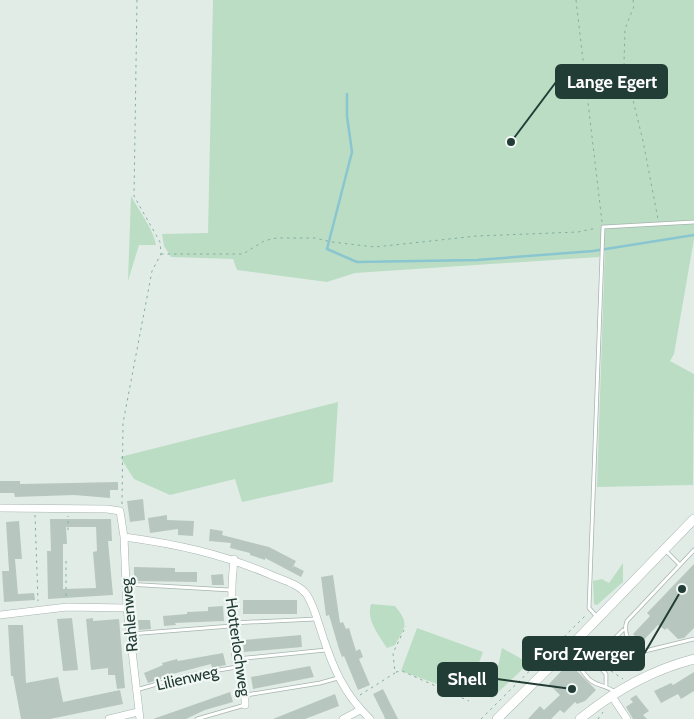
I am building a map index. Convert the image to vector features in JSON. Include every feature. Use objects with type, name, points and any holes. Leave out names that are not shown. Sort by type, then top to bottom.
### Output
[{"type":"street","points":[[0,508],[68,508],[120,511]]},
{"type":"street","name":"Rahlenweg","points":[[120,511],[124,537],[127,608],[139,716]]},
{"type":"street","points":[[498,719],[694,519]]},
{"type":"street","points":[[124,537],[176,544],[234,559],[296,585],[306,594],[317,619],[327,650],[351,700],[370,719]]},
{"type":"street","name":"Hotterlochweg","points":[[234,559],[230,590],[232,624],[237,663],[246,695],[245,704]]},
{"type":"street","points":[[0,615],[67,607],[127,608]]},
{"type":"street","points":[[580,719],[613,694],[657,671],[694,659]]},
{"type":"street","points":[[613,694],[627,719]]},
{"type":"street","points":[[343,719],[360,710]]},
{"type":"street","points":[[109,719],[139,716]]},
{"type":"lane","points":[[598,618],[591,610],[592,514],[603,227],[694,222]]},
{"type":"lane","points":[[664,550],[680,565]]},
{"type":"lane","points":[[613,694],[606,685],[606,674],[594,660],[624,630],[627,621],[694,550]]},
{"type":"lane","name":"Hotterlochweg","points":[[126,584],[230,590]]},
{"type":"lane","points":[[130,634],[232,624],[317,619]]},
{"type":"lane","points":[[624,630],[630,640],[640,650],[645,651],[694,639]]},
{"type":"lane","name":"Lilienweg","points":[[136,690],[237,663],[327,650]]},
{"type":"lane","points":[[567,650],[573,655],[580,670],[592,682],[606,685]]},
{"type":"lane","points":[[246,695],[320,684],[339,678]]},
{"type":"lane","points":[[197,719],[245,704]]},
{"type":"path","points":[[120,511],[123,503],[123,423],[152,271],[162,254],[159,238],[134,196],[137,0]]},
{"type":"path","points":[[162,254],[244,254],[264,241],[276,238],[315,238],[375,247],[477,236],[578,232],[603,227],[576,0]]},
{"type":"path","points":[[633,0],[634,6],[625,29],[624,63],[643,141],[659,224]]},
{"type":"path","points":[[35,508],[39,610]]},
{"type":"path","points":[[68,508],[68,530]]},
{"type":"path","points":[[66,561],[67,607]]},
{"type":"path","points":[[480,719],[591,610]]},
{"type":"path","points":[[395,673],[393,653],[406,626]]},
{"type":"path","points":[[351,700],[395,673],[402,671],[469,700]]},
{"type":"green space","points":[[213,0],[694,0],[694,239],[674,354],[670,361],[694,374],[693,485],[597,487],[605,246],[599,257],[355,273],[327,282],[237,270],[233,259],[171,257],[164,246],[162,234],[208,233]]},
{"type":"green space","points":[[131,196],[149,227],[156,245],[139,245],[128,281]]},
{"type":"green space","points":[[338,402],[333,482],[242,502],[235,479],[170,495],[134,479],[120,457]]},
{"type":"green space","points":[[623,563],[623,582],[597,605],[594,604],[593,581],[602,579],[609,583]]},
{"type":"green space","points":[[371,604],[395,606],[403,617],[404,626],[395,645],[387,648],[377,632],[371,621]]},
{"type":"green space","points":[[417,628],[483,652],[467,695],[401,671]]},
{"type":"green space","points":[[502,648],[529,663],[491,699]]},
{"type":"building","points":[[0,481],[20,481],[20,484],[118,482],[118,490],[110,490],[110,498],[74,495],[15,497],[14,493],[0,493]]},
{"type":"building","points":[[143,499],[145,520],[130,522],[127,501]]},
{"type":"building","points":[[167,515],[167,520],[194,521],[193,536],[178,535],[178,529],[150,533],[148,518]]},
{"type":"building","points":[[50,519],[111,519],[112,541],[108,541],[113,595],[48,599],[47,551],[51,551]],"holes":[[[66,527],[96,527],[97,551],[93,552],[96,588],[63,589],[63,544],[67,544]]]},
{"type":"building","points":[[19,521],[22,559],[15,559],[18,594],[34,593],[35,600],[4,602],[2,571],[9,571],[6,522]]},
{"type":"building","points":[[210,529],[223,531],[222,535],[269,547],[296,561],[292,569],[294,566],[304,571],[301,577],[265,558],[265,560],[250,555],[250,553],[230,548],[231,543],[209,541]]},
{"type":"building","points":[[694,564],[694,628],[684,638],[678,639],[667,628],[665,630],[658,625],[641,643],[633,634],[650,616],[647,613]]},
{"type":"building","points":[[134,567],[175,568],[175,572],[197,572],[197,582],[134,581]]},
{"type":"building","points":[[223,574],[224,585],[212,585],[211,575]]},
{"type":"building","points":[[333,575],[340,623],[343,622],[346,629],[349,628],[356,651],[360,649],[363,657],[359,659],[370,685],[358,690],[344,656],[342,657],[329,615],[326,616],[321,577]]},
{"type":"building","points":[[243,600],[297,600],[297,614],[243,614]]},
{"type":"building","points":[[223,606],[224,621],[175,623],[176,625],[164,626],[163,616],[208,611],[208,607]]},
{"type":"building","points":[[72,618],[78,670],[63,671],[57,619]]},
{"type":"building","points":[[93,618],[93,621],[119,619],[125,688],[117,689],[115,675],[108,675],[108,668],[91,670],[86,619]]},
{"type":"building","points":[[138,620],[150,620],[151,629],[139,630]]},
{"type":"building","points":[[8,625],[23,625],[26,683],[58,677],[63,702],[120,690],[123,704],[50,719],[21,719],[13,676],[11,676]]},
{"type":"building","points":[[301,635],[302,647],[244,652],[243,640]]},
{"type":"building","points":[[223,653],[226,665],[212,668],[211,664],[161,677],[161,679],[148,683],[144,673],[163,665],[162,663],[177,659],[178,661]]},
{"type":"building","points":[[569,663],[596,690],[585,701],[577,704],[575,702],[564,713],[560,710],[551,719],[528,719],[540,706],[544,710],[560,695],[549,684]]},
{"type":"building","points":[[310,666],[314,677],[253,689],[251,677]]},
{"type":"building","points":[[694,672],[694,691],[681,699],[678,694],[661,703],[654,691],[671,683],[673,685]]},
{"type":"building","points":[[383,689],[398,719],[385,719],[373,694]]},
{"type":"building","points":[[230,692],[233,702],[205,710],[186,719],[153,719]]},
{"type":"building","points":[[335,694],[339,706],[305,719],[273,719]]},
{"type":"building","points":[[636,695],[649,711],[643,715],[647,719],[633,719],[626,707],[633,702],[630,699]]},
{"type":"waterway","points":[[347,94],[347,116],[352,152],[327,249],[357,262],[477,260],[593,251],[694,235]]},
{"type":"place","name":"Lange Egert","points":[[511,142]]},
{"type":"place","name":"Ford Zwerger","points":[[682,589]]},
{"type":"place","name":"Shell","points":[[572,689]]}]
